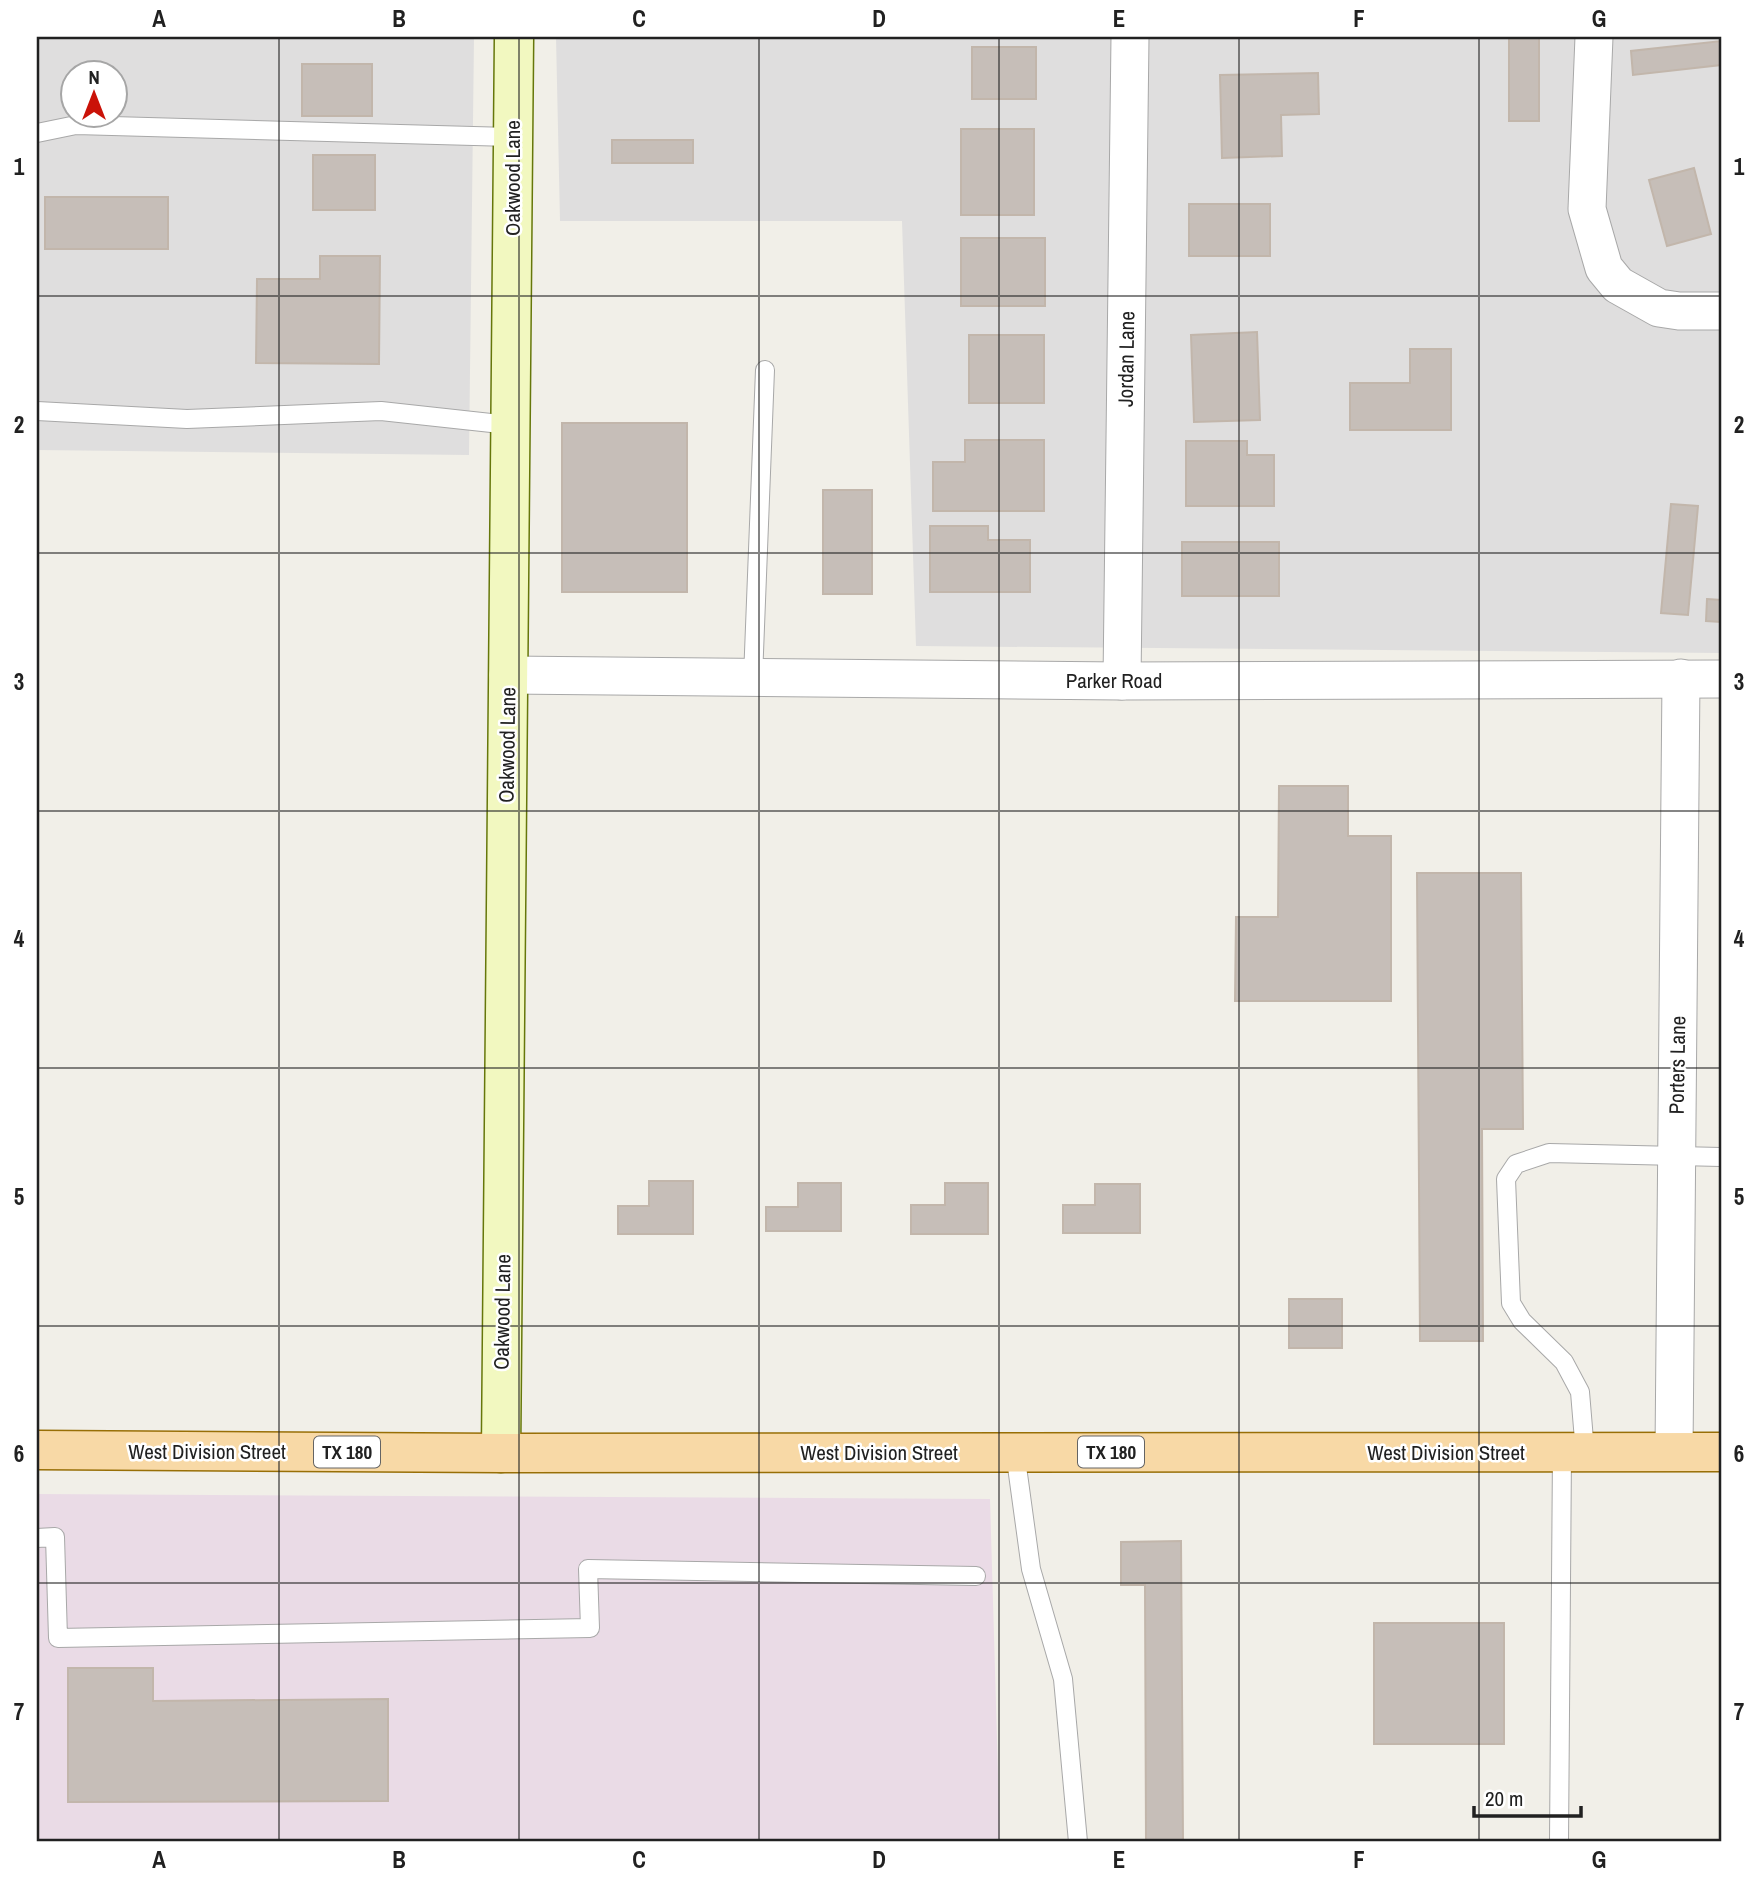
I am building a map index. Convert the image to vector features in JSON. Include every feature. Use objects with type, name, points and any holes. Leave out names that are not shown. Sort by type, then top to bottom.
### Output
[{"type":"main road","name":"West Division Street","points":[[37,1450],[501,1453],[1721,1452]]},
{"type":"street","name":"Oakwood Lane","points":[[501,1453],[514,37]]},
{"type":"street","name":"Jordan Lane","points":[[1122,681],[1130,37]]},
{"type":"street","points":[[1594,37],[1587,209],[1604,268],[1618,285],[1659,308],[1679,312],[1721,311]]},
{"type":"street","name":"Parker Road","points":[[508,676],[1122,681],[1721,679]]},
{"type":"street","name":"Porters Lane","points":[[1674,1452],[1681,678]]},
{"type":"lane","points":[[37,133],[76,125],[513,137]]},
{"type":"lane","points":[[753,678],[765,370]]},
{"type":"lane","points":[[37,411],[187,419],[381,411],[510,425]]},
{"type":"lane","points":[[1559,1842],[1574,1452],[1580,1392],[1564,1362],[1522,1321],[1511,1303],[1506,1179],[1516,1164],[1549,1153],[1721,1157]]},
{"type":"lane","points":[[1015,1452],[1031,1569],[1063,1679],[1078,1842]]},
{"type":"lane","points":[[37,1538],[55,1537],[58,1638],[590,1628],[588,1569],[976,1576]]},
{"type":"shaded area","points":[[37,37],[474,37],[469,455],[37,450]]},
{"type":"shaded area","points":[[556,37],[1721,37],[1721,653],[916,646],[902,221],[560,221]]},
{"type":"shaded area","points":[[37,1494],[990,1499],[1000,1842],[37,1842]]},
{"type":"building","points":[[1509,37],[1539,37],[1539,121],[1509,121]]},
{"type":"building","points":[[1721,41],[1721,65],[1633,75],[1631,51]]},
{"type":"building","points":[[972,47],[1036,47],[1036,99],[972,99]]},
{"type":"building","points":[[302,64],[372,64],[372,116],[302,116]]},
{"type":"building","points":[[1318,73],[1319,114],[1281,115],[1282,156],[1222,158],[1220,75]]},
{"type":"building","points":[[961,129],[1034,129],[1034,215],[961,215]]},
{"type":"building","points":[[612,140],[693,140],[693,163],[612,163]]},
{"type":"building","points":[[313,155],[375,155],[375,210],[313,210]]},
{"type":"building","points":[[1694,168],[1711,234],[1667,246],[1649,180]]},
{"type":"building","points":[[45,197],[168,197],[168,249],[45,249]]},
{"type":"building","points":[[1189,204],[1270,204],[1270,256],[1189,256]]},
{"type":"building","points":[[961,238],[1045,238],[1045,306],[961,306]]},
{"type":"building","points":[[320,256],[380,256],[379,364],[256,363],[257,279],[320,279]]},
{"type":"building","points":[[1257,332],[1260,420],[1194,422],[1191,335]]},
{"type":"building","points":[[969,335],[1044,335],[1044,403],[969,403]]},
{"type":"building","points":[[1410,349],[1451,349],[1451,430],[1350,430],[1350,383],[1410,383]]},
{"type":"building","points":[[562,423],[687,423],[687,592],[562,592]]},
{"type":"building","points":[[965,440],[1044,440],[1044,511],[933,511],[933,462],[965,462]]},
{"type":"building","points":[[1186,441],[1247,441],[1247,455],[1274,455],[1274,506],[1186,506]]},
{"type":"building","points":[[823,490],[872,490],[872,594],[823,594]]},
{"type":"building","points":[[1671,504],[1698,506],[1688,615],[1661,613]]},
{"type":"building","points":[[930,526],[988,526],[988,540],[1030,540],[1030,592],[930,592]]},
{"type":"building","points":[[1182,542],[1279,542],[1279,596],[1182,596]]},
{"type":"building","points":[[1707,599],[1721,600],[1721,622],[1706,621]]},
{"type":"building","points":[[1279,786],[1348,786],[1348,836],[1391,836],[1391,1001],[1235,1001],[1236,917],[1278,917]]},
{"type":"building","points":[[1417,873],[1521,873],[1523,1129],[1482,1129],[1483,1341],[1420,1341]]},
{"type":"building","points":[[649,1181],[693,1181],[693,1234],[618,1234],[618,1206],[649,1206]]},
{"type":"building","points":[[798,1183],[841,1183],[841,1231],[766,1231],[766,1207],[798,1207]]},
{"type":"building","points":[[945,1183],[988,1183],[988,1234],[911,1234],[911,1205],[945,1205]]},
{"type":"building","points":[[1095,1184],[1140,1184],[1140,1233],[1063,1233],[1063,1205],[1095,1205]]},
{"type":"building","points":[[1289,1299],[1342,1299],[1342,1348],[1289,1348]]},
{"type":"building","points":[[1181,1541],[1183,1842],[1146,1842],[1145,1585],[1121,1585],[1121,1542]]},
{"type":"building","points":[[1374,1623],[1504,1623],[1504,1744],[1374,1744]]},
{"type":"building","points":[[68,1668],[153,1668],[153,1701],[388,1699],[388,1801],[68,1802]]}]
